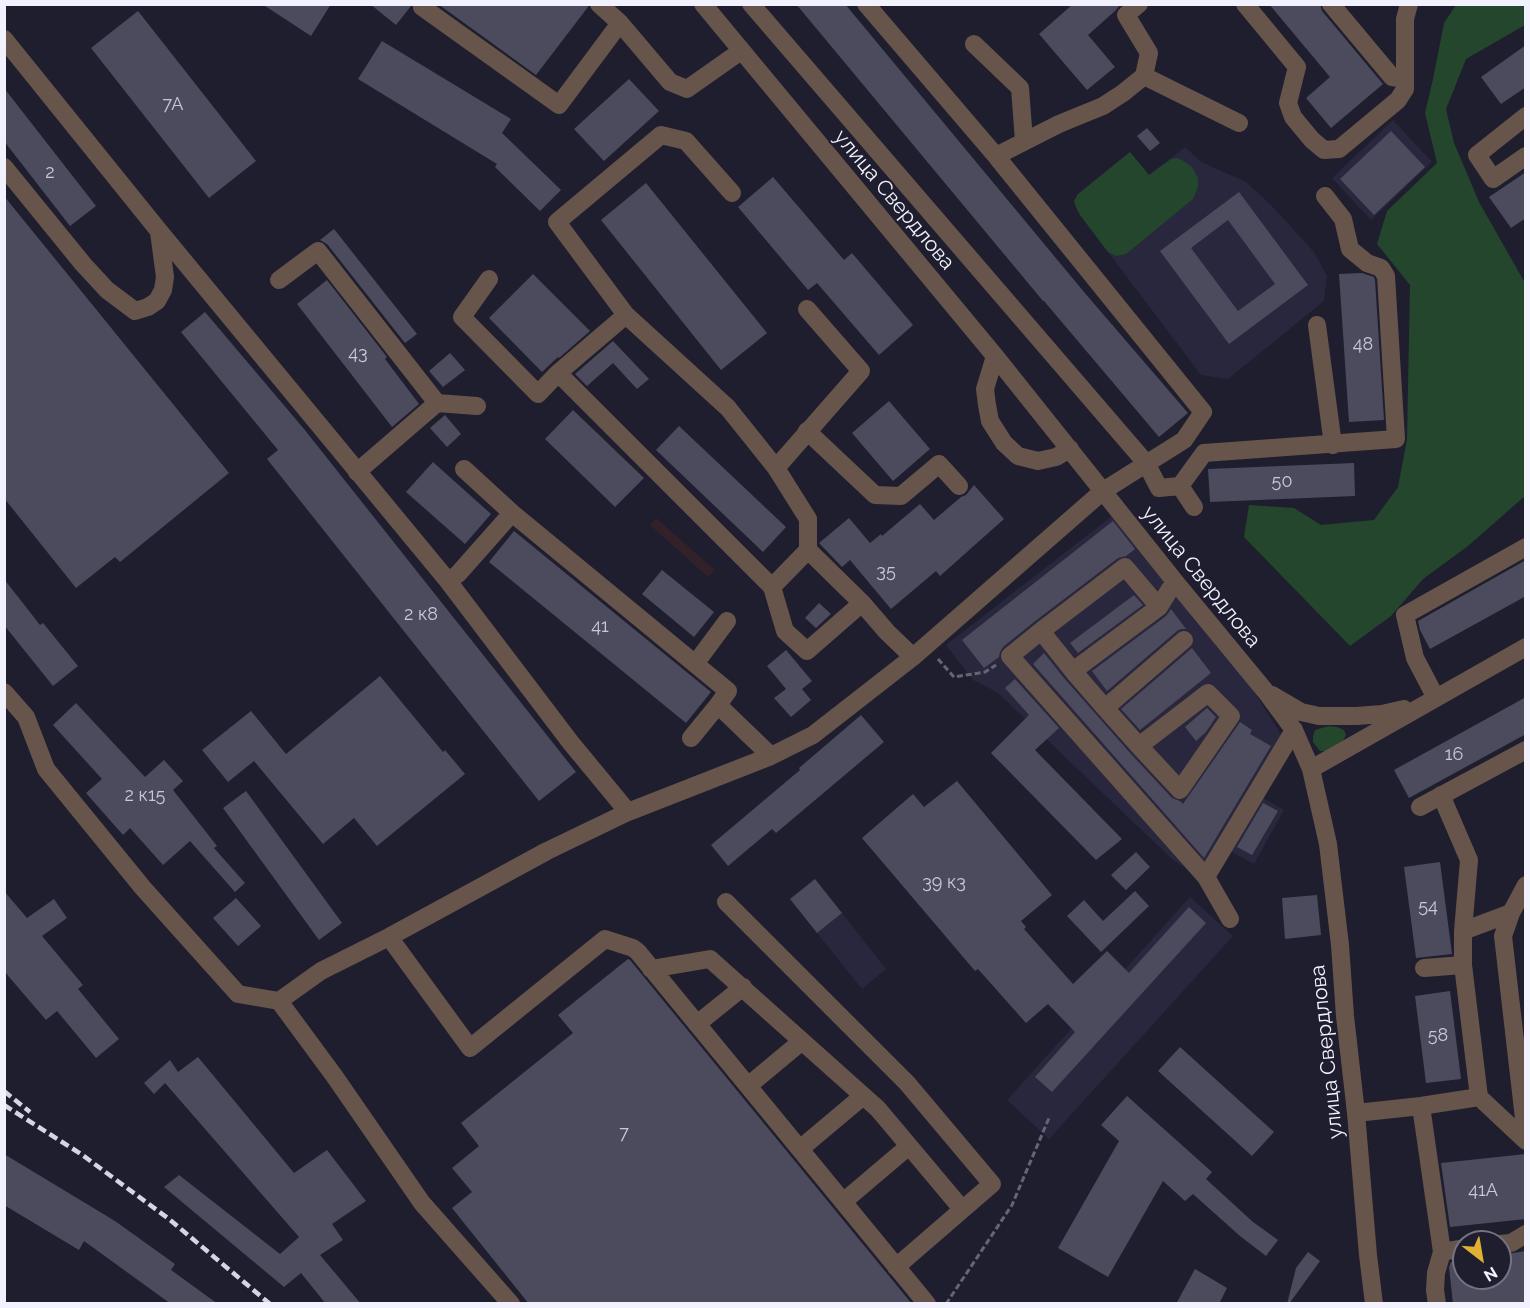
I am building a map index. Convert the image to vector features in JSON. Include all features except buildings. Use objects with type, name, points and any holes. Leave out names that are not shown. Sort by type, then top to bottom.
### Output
[{"type":"street","points":[[422,4],[422,7],[559,105],[620,23]]},
{"type":"street","points":[[599,4],[620,23],[670,82],[687,89],[741,51]]},
{"type":"street","name":"улица Свердлова","points":[[703,4],[995,356],[1294,729],[1311,769],[1328,844],[1374,1304]]},
{"type":"street","points":[[751,4],[1146,463],[1159,488],[1180,486],[1204,453],[1396,439],[1386,276],[1381,267],[1367,263],[1350,249],[1350,224],[1325,196]]},
{"type":"street","points":[[279,1001],[321,971],[389,937],[547,851],[628,812],[740,778],[771,756],[813,735],[920,651],[1103,491],[1184,440],[1203,412],[996,156],[866,4]]},
{"type":"street","points":[[996,156],[1103,106],[1144,76],[1149,53],[1126,15],[1139,4]]},
{"type":"street","points":[[1245,4],[1297,67],[1288,103],[1293,117],[1312,140],[1324,150],[1339,149],[1398,100],[1405,89],[1405,19],[1409,4]]},
{"type":"street","points":[[1331,4],[1392,77],[1405,79]]},
{"type":"street","points":[[4,39],[448,582],[571,743],[628,812]]},
{"type":"street","points":[[974,44],[1020,88],[1024,141]]},
{"type":"street","points":[[1144,76],[1239,123]]},
{"type":"street","points":[[1526,116],[1477,155],[1493,178],[1526,156]]},
{"type":"street","points":[[732,193],[686,141],[661,135],[556,222],[626,315],[728,408],[776,468],[808,519],[808,550],[772,587]]},
{"type":"street","points":[[4,167],[83,264],[107,290],[135,311],[157,301],[163,290],[165,277],[159,231]]},
{"type":"street","points":[[279,280],[318,251],[437,403]]},
{"type":"street","points":[[489,279],[462,317],[538,394],[558,373],[626,315]]},
{"type":"street","points":[[776,468],[861,371],[807,309]]},
{"type":"street","points":[[1317,325],[1333,445]]},
{"type":"street","points":[[995,356],[985,389],[990,421],[1004,443],[1018,456],[1038,461],[1056,457],[1070,449]]},
{"type":"street","points":[[558,373],[772,587],[785,632],[807,651],[862,603]]},
{"type":"street","points":[[357,472],[437,403],[477,406]]},
{"type":"street","points":[[807,431],[875,495],[901,496],[939,464],[959,486]]},
{"type":"street","points":[[464,469],[512,513],[728,691],[691,738]]},
{"type":"street","points":[[1180,486],[1194,507]]},
{"type":"street","points":[[448,582],[458,574],[512,513]]},
{"type":"street","points":[[1430,701],[1415,658],[1405,615],[1526,547]]},
{"type":"street","points":[[808,550],[862,603],[887,632],[920,651]]},
{"type":"street","points":[[1159,607],[1125,567],[1010,656],[1206,877],[1230,919]]},
{"type":"street","points":[[1073,671],[1159,607],[1170,590],[1177,584]]},
{"type":"street","points":[[695,664],[727,621]]},
{"type":"street","points":[[1041,631],[1105,708],[1139,746],[1180,790],[1231,716],[1208,693],[1139,746]]},
{"type":"street","points":[[1105,708],[1184,640]]},
{"type":"street","points":[[1311,769],[1526,647]]},
{"type":"street","points":[[4,692],[26,717],[46,770],[143,888],[238,994],[279,1001],[422,1203],[511,1304]]},
{"type":"street","points":[[1266,692],[1301,712],[1318,716],[1344,717],[1382,714],[1430,701]]},
{"type":"street","points":[[718,705],[771,756]]},
{"type":"street","points":[[1206,877],[1294,729]]},
{"type":"street","points":[[1420,807],[1526,750]]},
{"type":"street","points":[[1441,795],[1469,860],[1462,965],[1479,1098],[1526,1141]]},
{"type":"street","points":[[1526,885],[1511,913],[1503,936],[1526,1136]]},
{"type":"street","points":[[726,902],[907,1083],[992,1184],[896,1267]]},
{"type":"street","points":[[1463,932],[1511,913]]},
{"type":"street","points":[[389,937],[470,1048],[605,939],[633,948],[927,1304]]},
{"type":"street","points":[[651,969],[710,959],[878,1109],[962,1209]]},
{"type":"street","points":[[1424,968],[1462,965]]},
{"type":"street","points":[[696,1024],[743,987]]},
{"type":"street","points":[[748,1086],[802,1041]]},
{"type":"street","points":[[800,1149],[863,1096]]},
{"type":"street","points":[[1356,1113],[1479,1098]]},
{"type":"street","points":[[1421,1106],[1442,1252],[1436,1273],[1437,1304]]},
{"type":"street","points":[[843,1202],[909,1146]]},
{"type":"street","points":[[1512,1242],[1526,1234]]},
{"type":"street","points":[[1442,1252],[1452,1250]]},
{"type":"path","points":[[920,651],[954,677],[985,672],[1010,656]]},
{"type":"path","points":[[946,1304],[1012,1205],[1049,1118]]},
{"type":"shaded area","points":[[1393,120],[1432,162],[1371,220],[1332,178]]},
{"type":"shaded area","points":[[1185,147],[1201,162],[1246,182],[1270,204],[1314,252],[1327,276],[1324,301],[1228,379],[1201,375],[1080,215],[1074,201],[1078,194],[1130,152],[1149,175]]},
{"type":"shaded area","points":[[1112,516],[1249,684],[1288,745],[1261,797],[1284,810],[1254,864],[1230,851],[1211,885],[1173,860],[997,692],[973,680],[946,645]]},
{"type":"shaded area","points":[[656,518],[715,570],[708,577],[650,525]]},
{"type":"shaded area","points":[[1190,897],[1233,936],[1049,1139],[1007,1100]]},
{"type":"shaded area","points":[[842,913],[886,969],[862,989],[817,933]]},
{"type":"green space","points":[[1456,5],[1525,5],[1525,25],[1466,59],[1446,109],[1454,143],[1479,202],[1525,283],[1525,496],[1468,546],[1423,579],[1391,616],[1350,646],[1244,537],[1249,505],[1294,508],[1321,525],[1374,520],[1398,487],[1407,439],[1410,285],[1377,244],[1387,211],[1437,163],[1425,113],[1444,23]]},
{"type":"green space","points":[[1130,152],[1149,175],[1171,159],[1182,160],[1192,167],[1198,178],[1198,187],[1193,199],[1126,254],[1116,256],[1108,252],[1080,215],[1074,201],[1078,194]]},
{"type":"green space","points":[[1329,726],[1344,730],[1346,735],[1343,741],[1326,751],[1320,751],[1313,742],[1315,730]]},
{"type":"railway","points":[[4,1091],[30,1112]]},
{"type":"railway","points":[[4,1105],[81,1154],[169,1219],[270,1304]]}]
